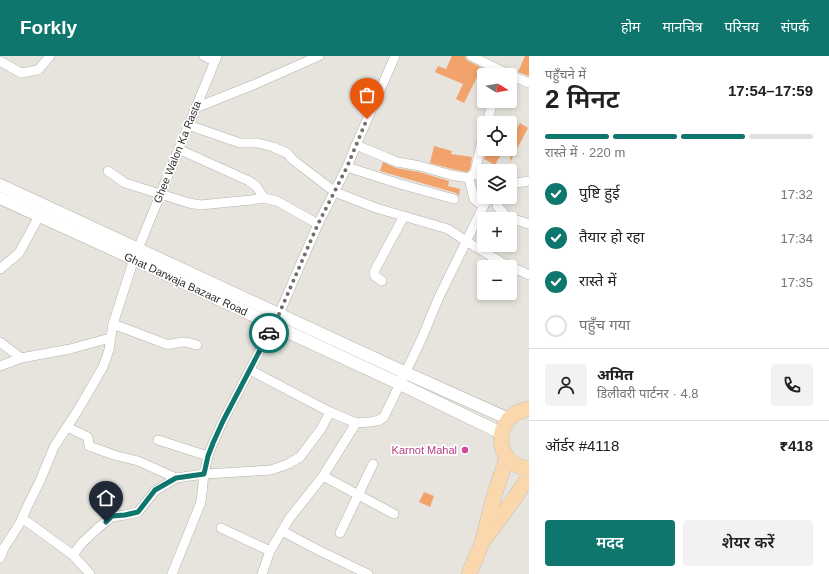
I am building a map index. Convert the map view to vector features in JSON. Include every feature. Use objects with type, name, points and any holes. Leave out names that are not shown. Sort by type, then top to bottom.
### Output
[{"type":"main road","points":[[529,409],[514,414],[509,419],[501,433],[501,442],[507,457],[518,466],[529,468]]},
{"type":"main road","points":[[469,574],[482,543],[494,496],[507,457]]},
{"type":"main road","points":[[482,543],[529,476]]},
{"type":"street","points":[[0,61],[21,73],[38,70],[50,56]]},
{"type":"street","points":[[204,56],[215,59]]},
{"type":"street","points":[[195,108],[253,86],[319,56]]},
{"type":"street","points":[[172,574],[201,502],[204,474],[208,456],[223,421],[279,314],[318,224],[347,167],[395,56]]},
{"type":"street","points":[[471,56],[495,68]]},
{"type":"street","name":"Ghee Walon Ka Rasta","points":[[0,558],[2,546],[22,518],[54,447],[86,398],[103,367],[113,324],[136,254],[215,59]]},
{"type":"street","points":[[517,78],[529,83]]},
{"type":"street","points":[[188,125],[240,143],[258,143],[280,150],[286,153],[335,192],[376,208],[448,229],[501,262],[529,275]]},
{"type":"street","points":[[356,144],[397,162],[420,166],[451,175],[472,175],[477,178]]},
{"type":"street","points":[[178,149],[249,181],[256,186],[264,198]]},
{"type":"street","points":[[250,370],[330,412],[356,423],[381,420],[384,417],[406,373],[439,296],[483,206],[474,200],[472,175],[477,156]]},
{"type":"street","points":[[347,167],[454,199]]},
{"type":"street","points":[[108,171],[125,183],[200,205],[264,198],[276,201],[318,224]]},
{"type":"street","points":[[517,183],[529,181]]},
{"type":"street","points":[[0,186],[42,211],[19,253],[0,269]]},
{"type":"street","name":"Ghat Darwaja Bazaar Road","points":[[0,198],[42,211],[136,254],[273,325],[501,433]]},
{"type":"street","points":[[497,204],[497,206],[507,217],[529,224]]},
{"type":"street","points":[[382,281],[374,273],[404,216]]},
{"type":"street","points":[[136,254],[279,314],[509,419]]},
{"type":"street","points":[[113,324],[166,344],[187,342],[197,345]]},
{"type":"street","points":[[0,366],[21,358],[70,349],[110,338]]},
{"type":"street","points":[[0,342],[21,358]]},
{"type":"street","points":[[73,555],[82,543],[112,516],[138,512],[155,490],[176,478],[204,474],[271,470],[288,464],[300,457],[321,429],[330,412]]},
{"type":"street","points":[[262,574],[270,550],[289,519],[323,476],[356,423]]},
{"type":"street","points":[[67,428],[88,437],[89,446],[114,455],[138,461],[176,478]]},
{"type":"street","points":[[158,440],[208,456]]},
{"type":"street","points":[[340,533],[373,464]]},
{"type":"street","points":[[323,476],[394,514]]},
{"type":"street","points":[[22,518],[73,555],[90,574]]},
{"type":"street","points":[[221,528],[270,550]]},
{"type":"street","points":[[282,531],[368,574]]},
{"type":"building","points":[[452,56],[465,56],[468,61],[482,68],[477,68],[477,77],[464,103],[456,99],[463,84],[435,72],[438,66],[446,69]]},
{"type":"building","points":[[525,56],[529,56],[529,76],[518,72]]},
{"type":"building","points":[[520,123],[528,128],[517,149],[517,128]]},
{"type":"building","points":[[434,146],[452,151],[451,154],[472,157],[470,169],[467,172],[430,163]]},
{"type":"building","points":[[485,156],[500,156],[496,164],[484,159]]},
{"type":"building","points":[[383,162],[396,168],[419,172],[449,181],[448,186],[460,189],[459,196],[456,193],[380,171]]},
{"type":"building","points":[[424,492],[434,496],[430,507],[419,502]]},
{"type":"way so far","points":[[269,333],[279,314],[318,224],[347,167],[367,119]]},
{"type":"place","name":"Karnot Mahal","points":[[465,450]]},
{"type":"route","points":[[106,522],[112,516],[138,512],[155,490],[176,478],[204,474],[208,456],[223,421],[269,333]]}]
